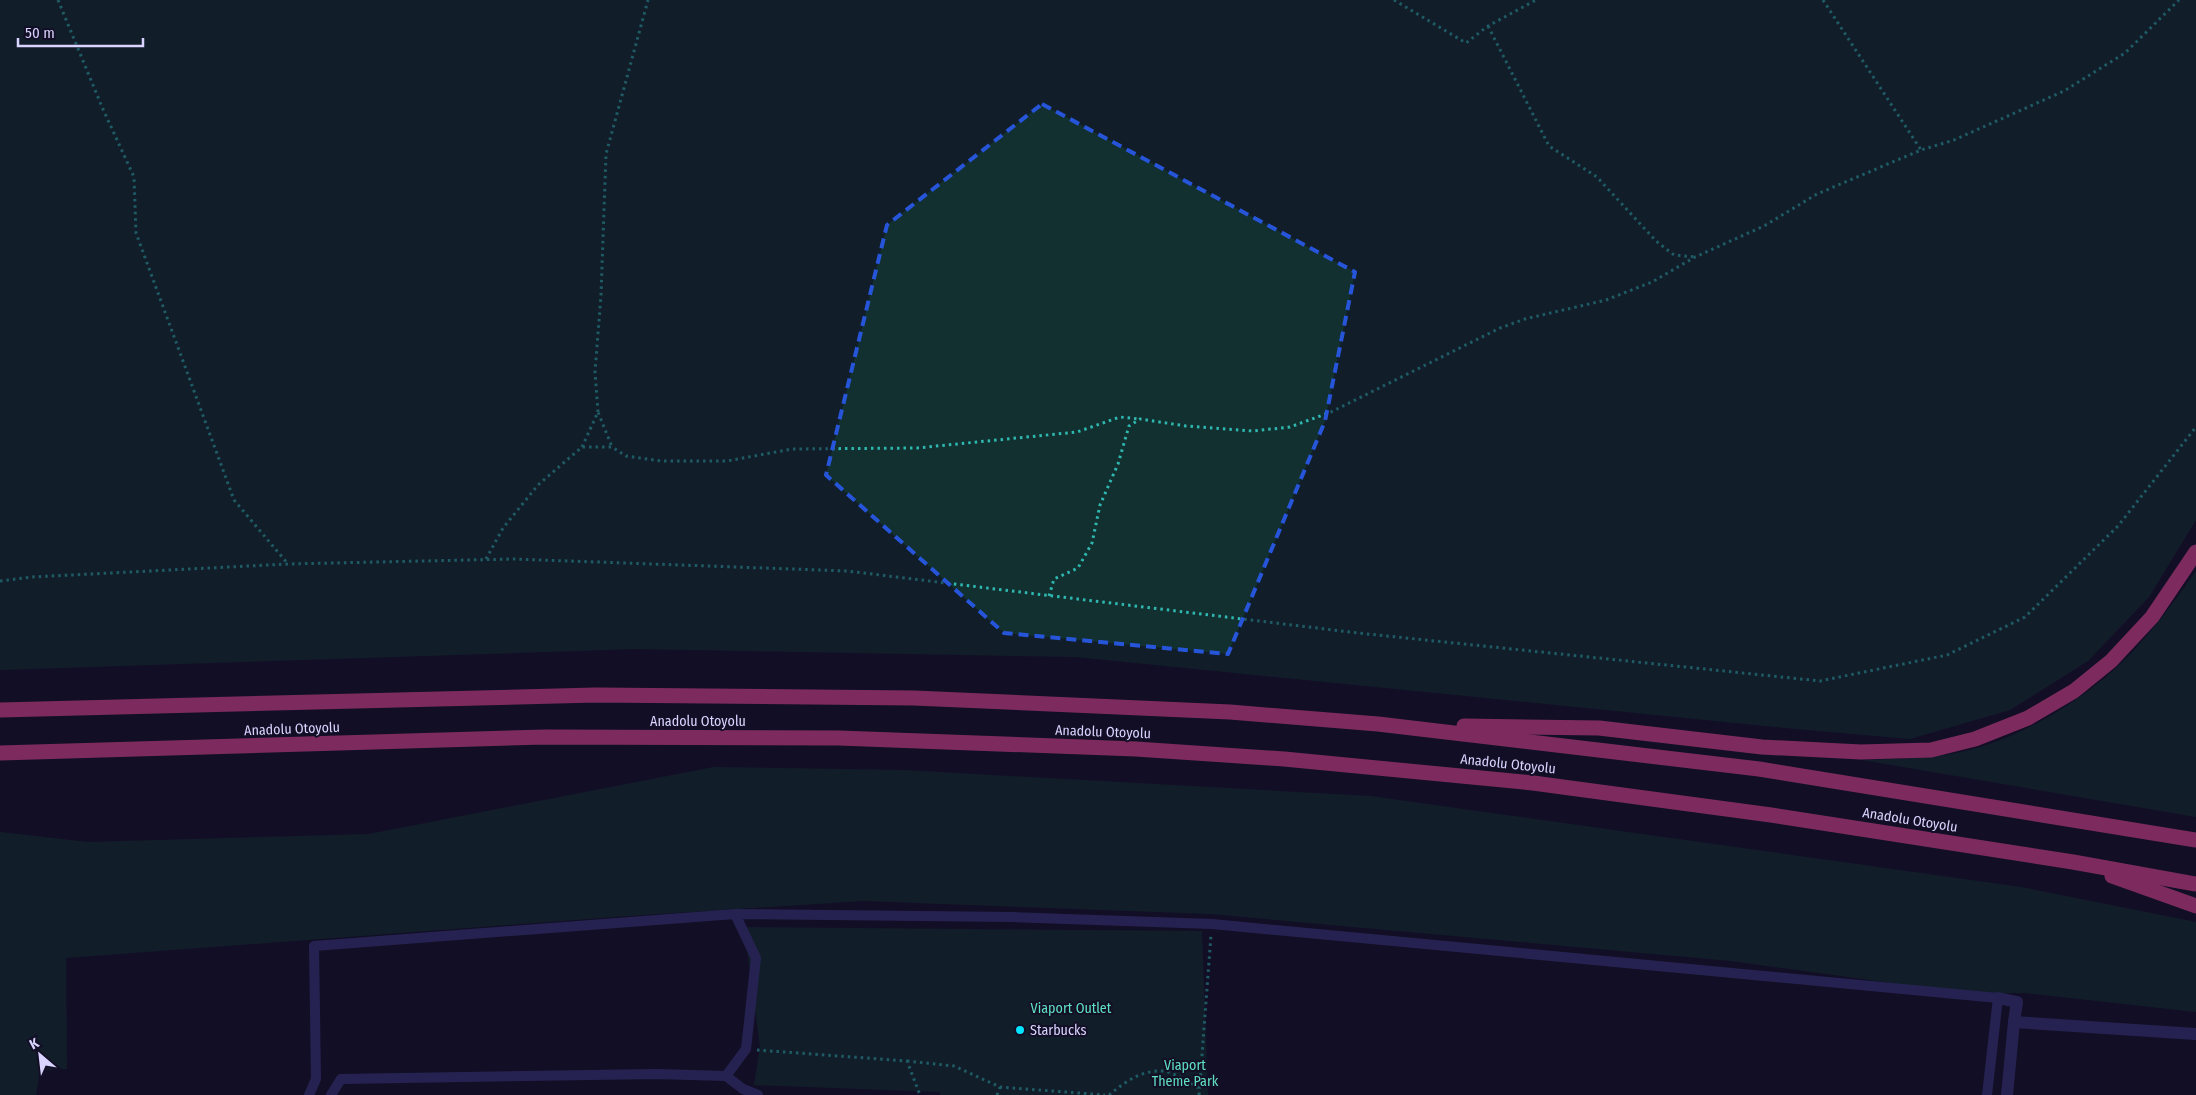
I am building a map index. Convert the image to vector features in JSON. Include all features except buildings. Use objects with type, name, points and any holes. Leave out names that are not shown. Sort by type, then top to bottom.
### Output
[{"type":"highway","points":[[1378,724],[1599,728],[1762,747],[1860,752],[1931,750],[1975,739],[2028,718],[2074,691],[2111,661],[2152,617],[2196,552]]},
{"type":"highway","name":"Anadolu Otoyolu","points":[[0,710],[596,695],[904,698],[1125,706],[1378,724],[1759,769],[2196,840]]},
{"type":"highway","name":"Anadolu Otoyolu","points":[[0,753],[545,737],[839,738],[1136,749],[1294,760],[1533,783],[1771,815],[2072,862],[2196,884]]},
{"type":"highway","points":[[2072,862],[2196,906]]},
{"type":"street","points":[[1998,998],[2018,1002],[2014,1022],[2007,1095]]},
{"type":"street","points":[[2014,1022],[2196,1034]]},
{"type":"lane","points":[[726,1076],[746,1049],[756,958],[735,914]]},
{"type":"lane","points":[[309,1095],[316,1079],[314,946],[735,914],[1010,917],[1212,924],[1998,998],[1987,1095]]},
{"type":"lane","points":[[331,1095],[341,1079],[656,1074],[726,1076],[743,1089],[758,1095]]},
{"type":"path","points":[[58,0],[102,108],[134,177],[136,233],[234,500],[288,564]]},
{"type":"path","points":[[612,447],[598,412],[595,372],[601,295],[606,154],[648,0]]},
{"type":"path","points":[[1394,0],[1466,43],[1488,26],[1536,0]]},
{"type":"path","points":[[1823,0],[1921,150]]},
{"type":"path","points":[[582,447],[612,447],[626,456],[661,461],[727,461],[792,449],[917,448],[1077,432],[1120,417],[1186,426],[1253,431],[1290,427],[1331,412],[1500,328],[1525,319],[1606,300],[1652,282],[1695,257],[1764,226],[1817,194],[1921,150],[1954,140],[2064,91],[2125,53],[2179,0]]},
{"type":"path","points":[[1488,26],[1549,146],[1597,178],[1656,241],[1674,255],[1695,257]]},
{"type":"path","points":[[486,560],[503,528],[538,485],[582,447],[598,412]]},
{"type":"path","points":[[1049,596],[1054,578],[1078,568],[1092,543],[1100,505],[1118,464],[1129,426],[1140,419]]},
{"type":"path","points":[[0,581],[32,577],[288,564],[486,560],[848,571],[1358,633],[1820,681],[1947,655],[2025,617],[2118,526],[2196,427]]},
{"type":"path","points":[[1199,1095],[1212,924]]},
{"type":"path","points":[[746,1049],[907,1060],[954,1066],[1000,1087],[1105,1095]]},
{"type":"path","points":[[907,1060],[920,1095]]},
{"type":"path","points":[[1109,1095],[1128,1080],[1143,1073],[1164,1071],[1199,1088]]},
{"type":"path","points":[[997,1095],[1000,1087]]},
{"type":"highlighted area","points":[[1042,104],[1355,272],[1325,421],[1228,654],[1004,633],[826,475],[887,225]]},
{"type":"green space","points":[[0,0],[2196,0],[2196,520],[2149,597],[2088,661],[2010,710],[1910,739],[1076,657],[635,649],[0,670]]},
{"type":"green space","points":[[2196,571],[2196,817],[1862,760],[1904,759],[1946,755],[1971,750],[2023,730],[2048,717],[2073,702],[2116,668],[2151,630]]},
{"type":"green space","points":[[714,767],[903,770],[1370,796],[2021,887],[2196,922],[2196,1012],[2025,993],[1965,993],[1731,961],[1210,914],[863,901],[628,916],[66,958],[67,1069],[40,1070],[36,1095],[0,1095],[0,832],[88,842],[369,834]]},
{"type":"green space","name":"Viaport Outlet","points":[[744,927],[1202,931],[1208,1095],[940,1095],[940,1092],[754,1085],[760,1047]]},
{"type":"place","name":"Starbucks","points":[[1020,1030]]},
{"type":"park label","name":"Viaport Theme Park","points":[[1185,1074]]}]
